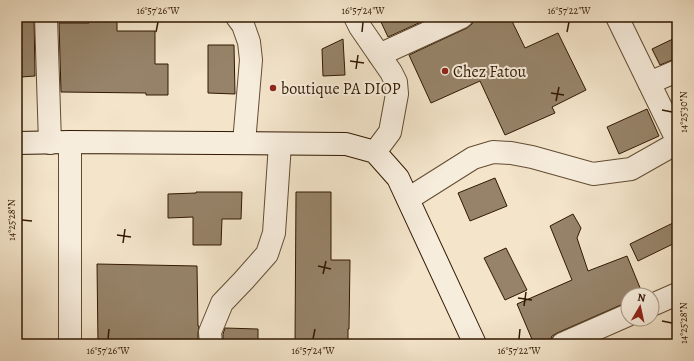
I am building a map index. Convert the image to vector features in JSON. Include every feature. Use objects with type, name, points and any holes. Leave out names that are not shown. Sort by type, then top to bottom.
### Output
[{"type":"street","points":[[46,17],[60,143],[70,344]]},
{"type":"street","points":[[237,17],[243,25],[249,42],[251,60],[244,143]]},
{"type":"street","points":[[355,17],[396,82],[397,94],[390,132],[375,152]]},
{"type":"street","points":[[379,55],[462,17]]},
{"type":"street","points":[[617,17],[677,140]]},
{"type":"street","points":[[649,83],[677,72]]},
{"type":"street","points":[[17,143],[346,144],[375,152],[398,178],[475,344]]},
{"type":"street","points":[[408,199],[473,158],[493,152],[511,153],[532,157],[593,174],[631,169],[677,143]]},
{"type":"street","points":[[211,344],[210,332],[222,303],[267,254],[272,240],[274,233],[280,144]]},
{"type":"street","points":[[660,301],[677,294]]},
{"type":"street","points":[[562,344],[620,319]]},
{"type":"building","points":[[17,17],[34,17],[35,76],[21,77],[19,50],[17,50]]},
{"type":"building","points":[[89,17],[117,17],[117,31],[155,31],[155,64],[168,64],[168,95],[146,95],[146,93],[61,92],[59,23],[89,23]]},
{"type":"building","points":[[392,17],[432,17],[388,37],[381,22]]},
{"type":"building","points":[[474,17],[510,17],[525,48],[558,33],[586,90],[552,107],[555,113],[505,135],[480,81],[431,103],[409,55],[467,28],[472,24]]},
{"type":"building","points":[[677,37],[677,59],[660,65],[652,49]]},
{"type":"building","points":[[343,39],[345,75],[323,76],[322,49]]},
{"type":"building","points":[[208,45],[234,45],[235,94],[208,93]]},
{"type":"building","points":[[647,109],[659,136],[619,154],[607,127]]},
{"type":"building","points":[[495,178],[507,206],[470,221],[458,193]]},
{"type":"building","points":[[196,192],[242,192],[241,219],[222,219],[221,245],[193,245],[193,217],[168,218],[168,194]]},
{"type":"building","points":[[296,192],[331,192],[331,260],[350,260],[348,344],[295,344]]},
{"type":"building","points":[[573,214],[581,228],[577,238],[588,271],[627,256],[640,287],[620,287],[620,305],[557,333],[552,336],[550,341],[543,344],[534,344],[517,304],[572,280],[550,226]]},
{"type":"building","points":[[677,221],[677,242],[638,261],[630,244]]},
{"type":"building","points":[[506,248],[527,290],[505,300],[484,258]]},
{"type":"building","points":[[97,264],[197,266],[199,326],[198,344],[98,344]]},
{"type":"building","points":[[225,328],[258,329],[258,344],[223,344],[223,334]]},
{"type":"place","name":"Chez Fatou","points":[[445,71]]},
{"type":"place","name":"boutique PA DIOP","points":[[273,88]]}]
